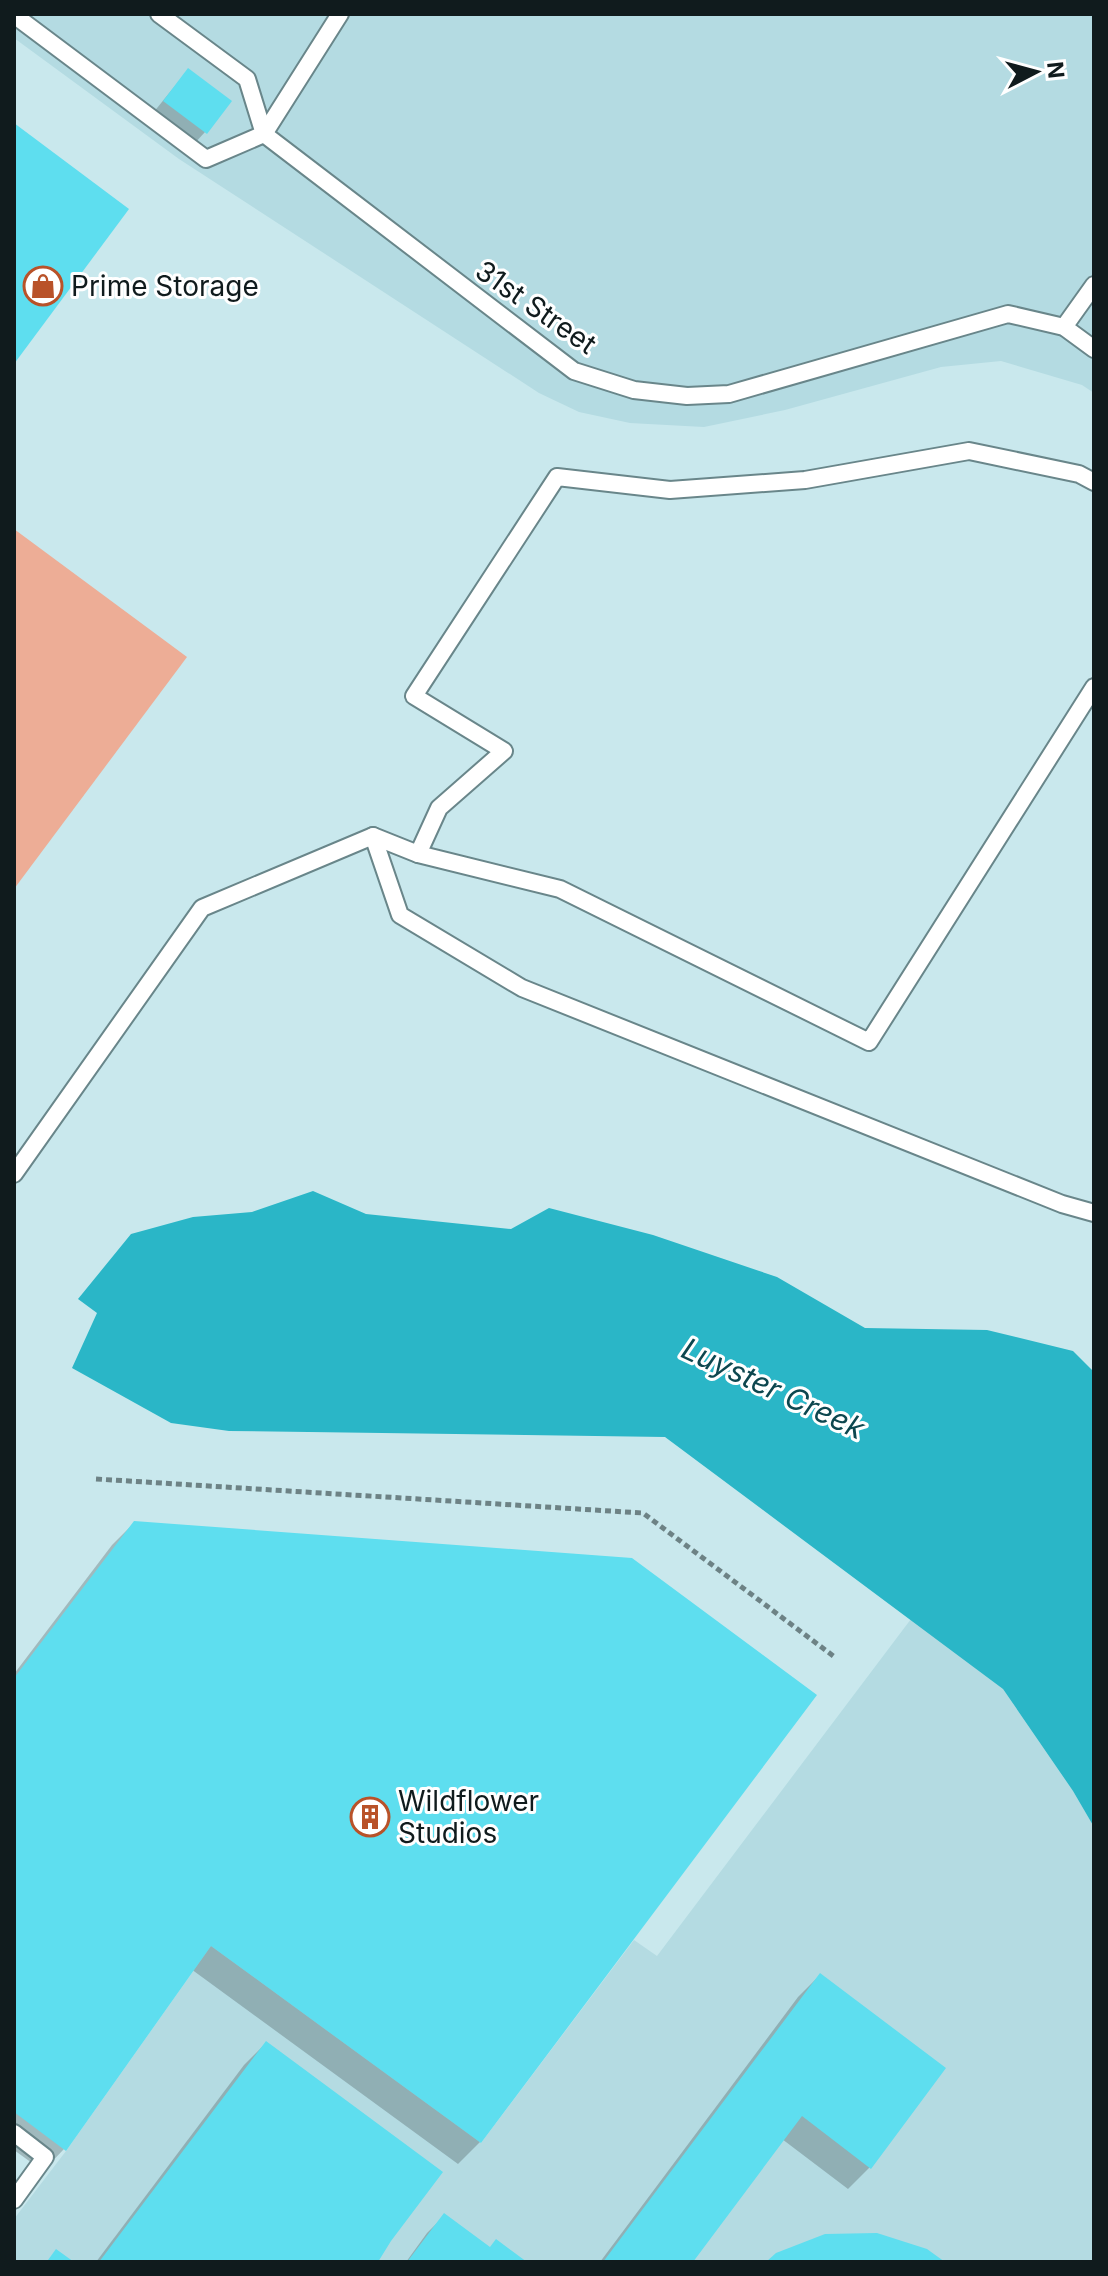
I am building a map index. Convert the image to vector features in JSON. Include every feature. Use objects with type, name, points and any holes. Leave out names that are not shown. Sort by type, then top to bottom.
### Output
[{"type":"lane","points":[[159,14],[247,79],[264,134]]},
{"type":"lane","points":[[14,15],[206,159],[264,134],[340,14]]},
{"type":"lane","name":"31st Street","points":[[264,134],[574,371],[634,390],[687,396],[729,394],[1008,314],[1064,327],[1094,349]]},
{"type":"lane","points":[[1064,327],[1094,285]]},
{"type":"lane","points":[[418,854],[439,808],[504,751],[414,696],[557,477],[670,490],[805,480],[969,451],[1079,474],[1094,482]]},
{"type":"lane","points":[[14,1174],[202,908],[373,836],[418,854],[560,889],[869,1042],[1094,687]]},
{"type":"lane","points":[[373,836],[400,915],[522,988],[1062,1204],[1094,1213]]},
{"type":"lane","points":[[14,2133],[45,2157],[14,2200]]},
{"type":"path","points":[[96,1479],[643,1513],[836,1658]]},
{"type":"shaded area","points":[[14,14],[1094,14],[1094,393],[1082,385],[1001,361],[941,367],[785,410],[704,427],[630,423],[579,412],[539,393],[179,159],[14,38]]},
{"type":"shaded area","points":[[14,529],[187,657],[14,889]]},
{"type":"shaded area","points":[[911,1619],[1003,1689],[1094,1827],[1094,2262],[14,2262],[14,2219],[211,1946],[481,2143],[634,1940],[657,1956]]},
{"type":"water","name":"Luyster Creek","points":[[313,1191],[366,1214],[511,1229],[549,1208],[653,1235],[777,1277],[865,1328],[987,1330],[1073,1351],[1094,1372],[1094,1827],[1003,1689],[665,1437],[229,1431],[171,1423],[72,1368],[97,1313],[78,1299],[131,1234],[193,1217],[252,1212]]},
{"type":"building","points":[[188,68],[232,101],[207,134],[163,101]]},
{"type":"building","name":"Prime Storage","points":[[14,123],[129,209],[14,364]]},
{"type":"building","name":"Wildflower Studios","points":[[134,1521],[632,1558],[817,1695],[481,2143],[211,1946],[66,2151],[14,2112],[14,1678]]},
{"type":"building","points":[[820,1973],[946,2068],[871,2169],[802,2116],[693,2262],[603,2262]]},
{"type":"building","points":[[266,2041],[443,2172],[378,2262],[99,2262]]},
{"type":"building","points":[[444,2213],[490,2247],[496,2239],[527,2262],[407,2262]]},
{"type":"building","points":[[877,2233],[927,2249],[945,2262],[766,2262],[776,2253],[825,2234]]},
{"type":"building","points":[[56,2249],[74,2262],[48,2260]]},
{"type":"place","name":"Prime Storage","points":[[43,286]]},
{"type":"place","name":"Wildflower Studios","points":[[370,1817]]}]
